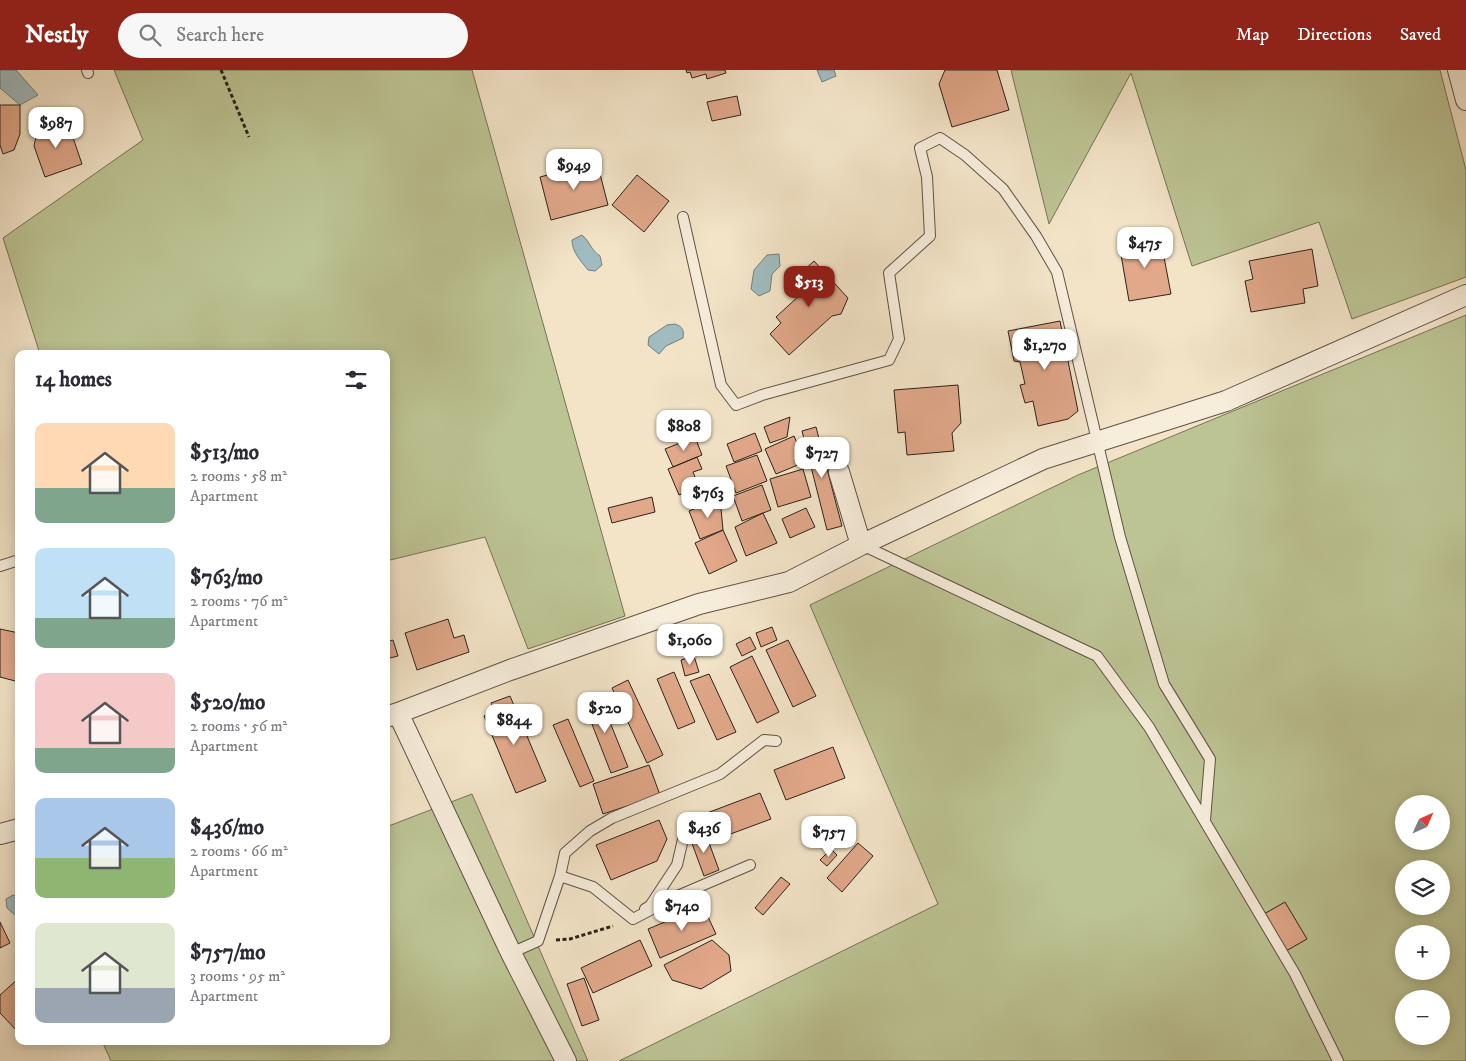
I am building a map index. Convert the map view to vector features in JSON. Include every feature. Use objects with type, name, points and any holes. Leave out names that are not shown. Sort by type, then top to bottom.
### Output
[{"type":"street","points":[[1458,70],[1466,100]]},
{"type":"street","points":[[566,1061],[392,715],[510,670],[699,604],[789,582],[860,544],[1043,459],[1226,401],[1466,295]]},
{"type":"street","points":[[839,472],[860,544]]},
{"type":"street","points":[[0,834],[15,830]]},
{"type":"lane","points":[[683,217],[721,385],[736,404],[889,360],[900,340],[890,273],[930,236],[927,177],[920,148],[940,138],[965,155],[1003,189],[1036,236],[1057,272],[1120,537],[1164,684],[1210,759],[1204,820]]},
{"type":"lane","points":[[860,544],[1097,656],[1150,727],[1295,974],[1338,1061]]},
{"type":"lane","points":[[0,566],[15,561]]},
{"type":"lane","points":[[511,953],[538,941],[560,876],[565,853],[590,832],[612,818],[720,774],[764,740],[776,741]]},
{"type":"lane","points":[[633,919],[650,906],[677,865],[683,839]]},
{"type":"lane","points":[[633,919],[674,897],[750,865]]},
{"type":"lane","points":[[560,876],[593,887],[633,919]]},
{"type":"path","points":[[221,70],[249,136]]},
{"type":"path","points":[[538,941],[570,939],[633,919]]},
{"type":"green space","points":[[114,70],[472,70],[625,616],[528,649],[485,537],[390,560],[390,350],[39,350],[3,238],[143,140]]},
{"type":"green space","points":[[1011,70],[1440,70],[1466,170],[1466,277],[1352,319],[1319,222],[1192,266],[1131,73],[1049,224]]},
{"type":"green space","points":[[1466,315],[1466,1061],[619,1061],[938,904],[810,605],[1078,475]]},
{"type":"green space","points":[[472,794],[588,1061],[111,1061],[104,1045],[390,1045],[390,825]]},
{"type":"water","points":[[0,70],[16,70],[38,95],[20,105],[0,88]]},
{"type":"water","points":[[817,70],[834,70],[836,76],[822,82]]},
{"type":"water","points":[[582,235],[600,256],[602,265],[595,271],[588,270],[577,256],[574,248],[572,240]]},
{"type":"water","points":[[779,254],[780,266],[772,274],[770,291],[759,296],[751,289],[754,270],[767,255]]},
{"type":"water","points":[[675,324],[682,329],[683,338],[666,346],[659,354],[648,345],[649,337],[667,325]]},
{"type":"water","points":[[15,896],[15,915],[7,908],[6,899]]},
{"type":"building","points":[[686,70],[725,70],[726,73],[707,79],[706,74],[692,78],[690,72],[687,73]]},
{"type":"building","points":[[945,70],[997,70],[1009,110],[952,127],[939,84]]},
{"type":"building","points":[[737,96],[741,115],[712,121],[707,102]]},
{"type":"building","points":[[0,105],[20,105],[20,134],[14,150],[3,154],[0,145]]},
{"type":"building","points":[[59,122],[70,129],[82,164],[45,177],[34,146],[38,127]]},
{"type":"building","points":[[597,162],[608,205],[551,220],[540,177]]},
{"type":"building","points":[[637,175],[669,201],[644,232],[612,205]]},
{"type":"building","points":[[1160,236],[1171,294],[1129,301],[1119,243]]},
{"type":"building","points":[[1312,249],[1318,286],[1303,289],[1305,303],[1251,312],[1245,281],[1253,279],[1249,261]]},
{"type":"building","points":[[814,261],[848,298],[841,314],[832,316],[789,355],[770,334],[781,323],[776,317],[801,294],[790,283]]},
{"type":"building","points":[[1060,321],[1078,411],[1068,419],[1038,426],[1033,401],[1025,403],[1020,385],[1025,384],[1020,362],[1014,361],[1008,331]]},
{"type":"building","points":[[958,385],[961,423],[952,433],[954,451],[907,455],[905,432],[898,433],[894,390]]},
{"type":"building","points":[[790,417],[787,437],[770,443],[764,427]]},
{"type":"building","points":[[816,427],[842,526],[827,530],[802,431]]},
{"type":"building","points":[[755,433],[762,451],[734,462],[727,444]]},
{"type":"building","points":[[794,436],[805,462],[776,474],[765,449]]},
{"type":"building","points":[[695,437],[702,455],[673,467],[665,449]]},
{"type":"building","points":[[757,455],[767,481],[736,493],[726,466]]},
{"type":"building","points":[[697,457],[702,469],[693,472],[699,487],[679,495],[668,469]]},
{"type":"building","points":[[803,469],[811,497],[778,507],[770,479]]},
{"type":"building","points":[[762,485],[771,510],[742,521],[733,496]]},
{"type":"building","points":[[652,497],[655,512],[612,523],[608,508]]},
{"type":"building","points":[[720,498],[723,530],[700,539],[689,511]]},
{"type":"building","points":[[806,508],[815,527],[790,538],[782,519]]},
{"type":"building","points":[[763,513],[777,543],[746,556],[735,527]]},
{"type":"building","points":[[723,530],[737,561],[709,574],[695,543]]},
{"type":"building","points":[[448,619],[454,638],[464,635],[469,652],[417,670],[405,633]]},
{"type":"building","points":[[772,627],[777,640],[761,647],[756,633]]},
{"type":"building","points":[[0,629],[15,632],[15,681],[0,677]]},
{"type":"building","points":[[750,637],[756,649],[742,656],[736,644]]},
{"type":"building","points":[[393,640],[398,656],[390,658],[390,641]]},
{"type":"building","points":[[788,640],[816,696],[793,707],[766,650]]},
{"type":"building","points":[[694,656],[699,672],[685,676],[681,660]]},
{"type":"building","points":[[752,656],[779,712],[757,723],[730,667]]},
{"type":"building","points":[[674,672],[695,722],[678,729],[657,679]]},
{"type":"building","points":[[709,674],[736,732],[717,740],[690,681]]},
{"type":"building","points":[[628,680],[663,755],[647,763],[612,688]]},
{"type":"building","points":[[599,695],[628,767],[611,773],[583,701]]},
{"type":"building","points":[[510,696],[546,781],[516,793],[484,716],[494,711],[491,703]]},
{"type":"building","points":[[568,719],[594,781],[580,787],[553,725]]},
{"type":"building","points":[[833,747],[845,778],[786,800],[774,770]]},
{"type":"building","points":[[649,765],[660,795],[603,814],[593,784]]},
{"type":"building","points":[[760,793],[771,819],[717,839],[707,813]]},
{"type":"building","points":[[659,820],[667,839],[657,861],[611,880],[596,845]]},
{"type":"building","points":[[705,832],[719,870],[704,876],[690,838]]},
{"type":"building","points":[[858,843],[873,856],[842,892],[827,878]]},
{"type":"building","points":[[831,849],[837,855],[827,866],[820,860]]},
{"type":"building","points":[[781,877],[790,884],[763,915],[755,908]]},
{"type":"building","points":[[1285,902],[1307,939],[1286,951],[1264,914]]},
{"type":"building","points":[[703,906],[716,934],[660,958],[648,929]]},
{"type":"building","points":[[0,922],[10,943],[0,948]]},
{"type":"building","points":[[640,940],[652,966],[593,993],[581,968]]},
{"type":"building","points":[[712,940],[729,955],[731,971],[701,989],[672,980],[664,965]]},
{"type":"building","points":[[584,978],[599,1020],[582,1026],[567,984]]},
{"type":"building","points":[[15,982],[15,1029],[0,1013],[0,995]]}]
